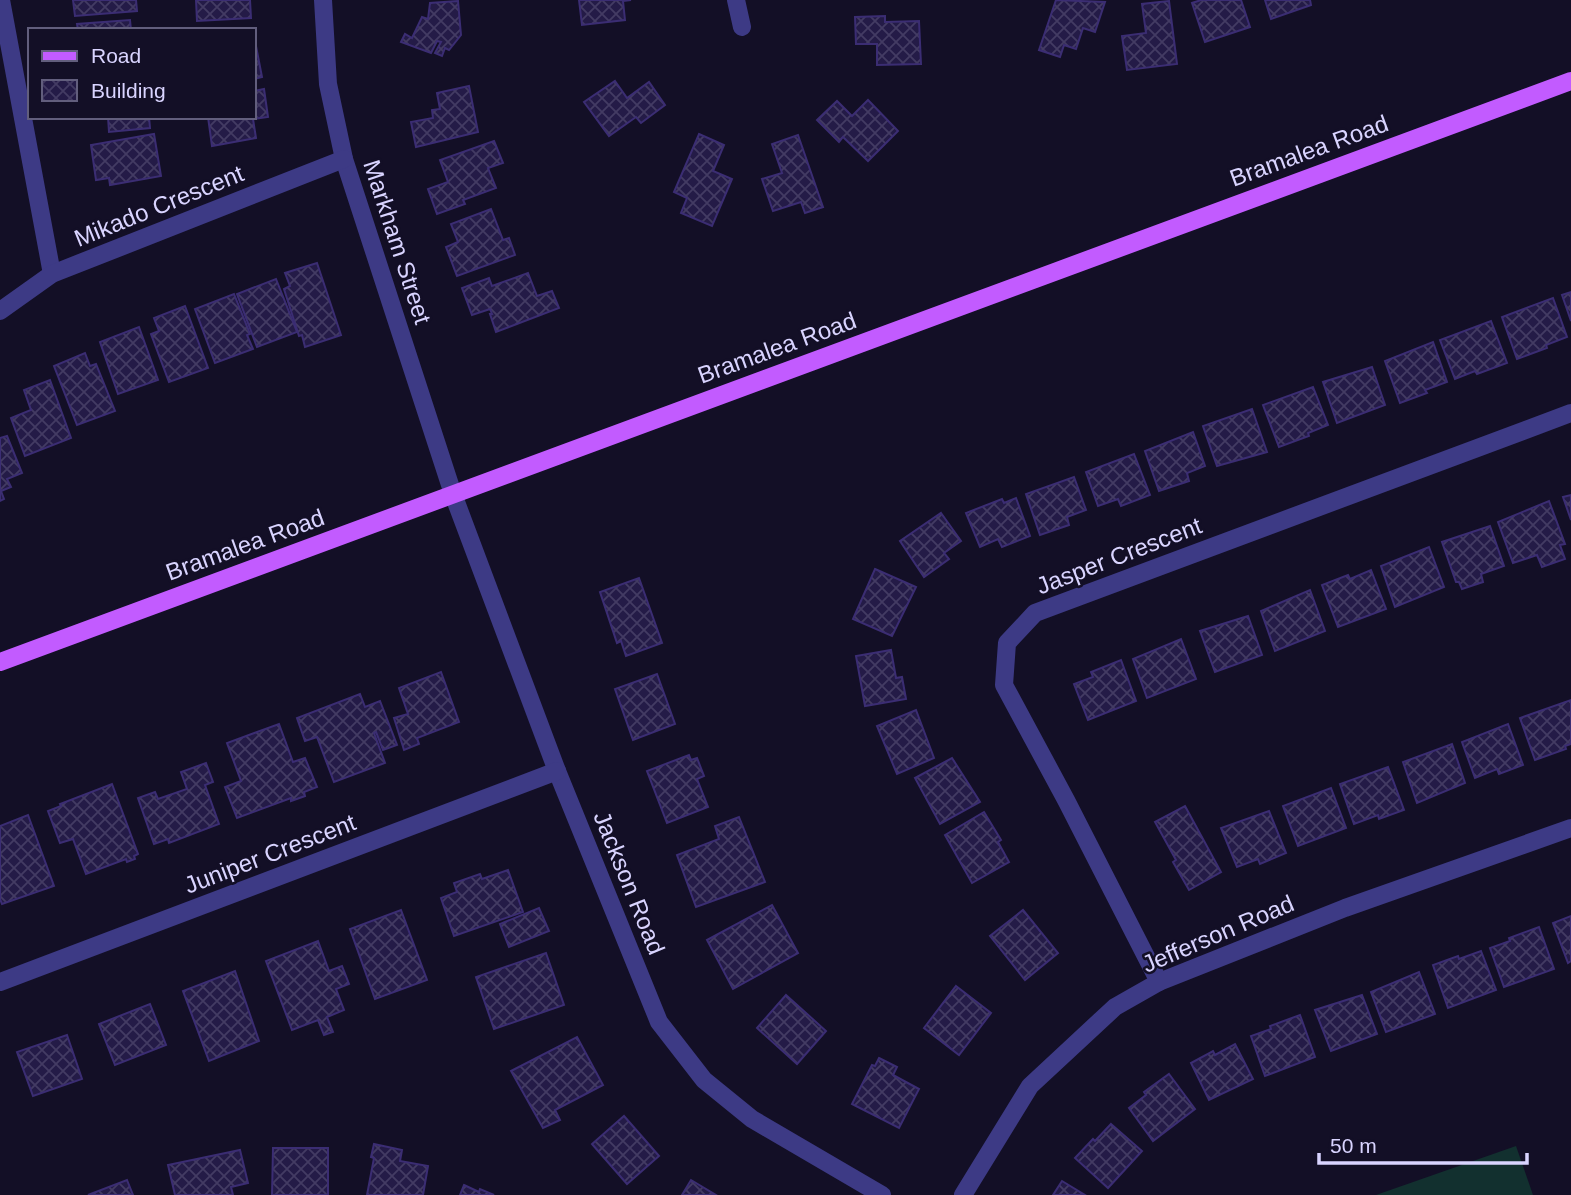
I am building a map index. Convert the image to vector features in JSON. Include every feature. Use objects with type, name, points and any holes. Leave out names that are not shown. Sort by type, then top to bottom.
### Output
[{"type":"main road","name":"Bramalea Road","points":[[0,662],[1571,81]]},
{"type":"street","points":[[1,0],[52,274]]},
{"type":"street","name":"Markham Street","points":[[323,0],[328,84],[344,159],[453,494]]},
{"type":"street","points":[[736,0],[742,27]]},
{"type":"street","name":"Mikado Crescent","points":[[0,311],[52,274],[344,159]]},
{"type":"street","name":"Jasper Crescent","points":[[1159,982],[1004,685],[1007,643],[1035,613],[1571,412]]},
{"type":"street","name":"Jackson Road","points":[[453,494],[557,771],[659,1021],[704,1080],[752,1119],[883,1195]]},
{"type":"street","name":"Juniper Crescent","points":[[0,982],[557,771]]},
{"type":"street","name":"Jefferson Road","points":[[963,1195],[1030,1086],[1115,1007],[1159,982],[1345,908],[1571,828]]},
{"type":"green space","points":[[1516,1146],[1533,1195],[1376,1195]]},
{"type":"building","points":[[73,0],[136,0],[137,11],[75,16]]},
{"type":"building","points":[[196,0],[250,0],[251,18],[197,21]]},
{"type":"building","points":[[579,0],[631,0],[623,1],[625,20],[582,25]]},
{"type":"building","points":[[1056,0],[1105,2],[1095,32],[1083,28],[1076,49],[1064,45],[1060,57],[1039,50]]},
{"type":"building","points":[[1201,0],[1241,0],[1250,27],[1205,42],[1192,3]]},
{"type":"building","points":[[1265,0],[1310,0],[1311,5],[1271,19]]},
{"type":"building","points":[[458,1],[461,35],[449,50],[445,48],[442,56],[435,53],[441,42],[437,41],[431,53],[401,42],[405,34],[412,38],[422,17],[428,19],[430,3]]},
{"type":"building","points":[[1169,1],[1177,64],[1127,70],[1122,36],[1146,33],[1142,4]]},
{"type":"building","points":[[885,16],[885,22],[919,21],[921,64],[877,65],[877,44],[856,44],[855,17]]},
{"type":"building","points":[[130,20],[131,28],[78,28],[77,24]]},
{"type":"building","points":[[256,46],[262,77],[256,78]]},
{"type":"building","points":[[615,81],[627,98],[649,82],[665,105],[641,123],[636,117],[609,136],[584,102]]},
{"type":"building","points":[[469,86],[478,132],[416,147],[411,122],[433,118],[432,110],[440,109],[437,93]]},
{"type":"building","points":[[264,89],[268,117],[256,119],[256,91]]},
{"type":"building","points":[[868,100],[898,131],[868,161],[843,137],[839,142],[817,120],[837,101],[852,116]]},
{"type":"building","points":[[108,119],[149,119],[150,128],[109,132]]},
{"type":"building","points":[[208,119],[253,119],[256,138],[212,146]]},
{"type":"building","points":[[154,134],[161,176],[110,185],[109,178],[96,180],[91,145]]},
{"type":"building","points":[[699,134],[724,145],[713,171],[732,179],[712,226],[681,213],[687,198],[674,192]]},
{"type":"building","points":[[798,135],[823,207],[805,213],[801,202],[773,211],[762,179],[782,173],[772,144]]},
{"type":"building","points":[[494,141],[503,163],[488,168],[496,188],[463,200],[465,204],[437,214],[428,189],[448,182],[440,160]]},
{"type":"building","points":[[491,209],[503,240],[509,238],[515,255],[457,276],[446,247],[458,242],[451,224]]},
{"type":"building","points":[[317,263],[341,335],[305,347],[284,289],[290,286],[285,273]]},
{"type":"building","points":[[528,273],[537,296],[552,291],[559,308],[496,332],[490,309],[472,315],[462,288],[489,278],[492,286]]},
{"type":"building","points":[[276,279],[297,332],[257,347],[237,294]]},
{"type":"building","points":[[1571,292],[1571,321],[1562,295]]},
{"type":"building","points":[[234,294],[253,349],[215,363],[195,309]]},
{"type":"building","points":[[1553,298],[1567,337],[1517,359],[1502,317]]},
{"type":"building","points":[[185,306],[208,368],[169,382],[151,334],[159,331],[154,318]]},
{"type":"building","points":[[1491,321],[1507,363],[1455,379],[1440,340]]},
{"type":"building","points":[[139,327],[158,380],[118,394],[100,342]]},
{"type":"building","points":[[1433,342],[1447,382],[1400,403],[1385,361]]},
{"type":"building","points":[[85,353],[90,366],[96,364],[115,411],[77,425],[54,366]]},
{"type":"building","points":[[1372,367],[1385,405],[1337,423],[1323,382]]},
{"type":"building","points":[[50,380],[71,438],[25,456],[11,418],[31,410],[24,390]]},
{"type":"building","points":[[1313,387],[1328,425],[1308,433],[1309,436],[1279,447],[1263,405]]},
{"type":"building","points":[[1252,409],[1267,452],[1217,466],[1203,426]]},
{"type":"building","points":[[1193,432],[1205,466],[1187,473],[1189,481],[1159,491],[1145,451]]},
{"type":"building","points":[[7,436],[22,473],[7,479],[11,487],[1,491],[4,499],[0,501],[0,438]]},
{"type":"building","points":[[1134,454],[1150,495],[1121,506],[1118,499],[1098,506],[1086,472]]},
{"type":"building","points":[[1074,477],[1086,510],[1067,517],[1069,525],[1040,535],[1026,494]]},
{"type":"building","points":[[1571,495],[1571,520],[1563,497]]},
{"type":"building","points":[[1016,498],[1030,536],[1002,547],[998,539],[980,547],[966,513],[1002,499],[1004,503]]},
{"type":"building","points":[[1549,501],[1565,544],[1560,545],[1565,559],[1542,567],[1537,555],[1513,563],[1498,522]]},
{"type":"building","points":[[941,513],[961,541],[944,553],[949,559],[924,577],[900,541]]},
{"type":"building","points":[[1490,526],[1504,566],[1481,574],[1483,582],[1462,589],[1459,582],[1456,582],[1442,542]]},
{"type":"building","points":[[1429,547],[1444,587],[1395,607],[1381,566]]},
{"type":"building","points":[[875,569],[916,587],[892,636],[853,619]]},
{"type":"building","points":[[1371,570],[1386,609],[1338,627],[1322,585],[1348,575],[1350,579]]},
{"type":"building","points":[[639,578],[662,643],[626,656],[621,641],[617,643],[600,592]]},
{"type":"building","points":[[1310,590],[1325,631],[1275,651],[1261,611]]},
{"type":"building","points":[[1248,616],[1262,655],[1215,672],[1200,631]]},
{"type":"building","points":[[1181,639],[1196,679],[1147,698],[1133,659]]},
{"type":"building","points":[[891,650],[896,678],[902,677],[906,699],[865,706],[856,656]]},
{"type":"building","points":[[1121,660],[1136,701],[1088,720],[1074,684],[1093,677],[1091,672]]},
{"type":"building","points":[[441,672],[459,722],[417,738],[419,744],[404,750],[394,718],[408,714],[399,688]]},
{"type":"building","points":[[657,674],[675,724],[633,740],[615,689]]},
{"type":"building","points":[[360,694],[365,707],[380,701],[397,745],[383,750],[376,732],[374,733],[385,763],[334,782],[317,737],[305,741],[297,718]]},
{"type":"building","points":[[1571,700],[1571,744],[1565,746],[1566,749],[1535,760],[1520,718]]},
{"type":"building","points":[[916,710],[934,758],[897,774],[877,726]]},
{"type":"building","points":[[279,724],[293,762],[305,758],[317,787],[304,792],[305,796],[291,801],[291,798],[237,818],[225,787],[241,781],[227,743]]},
{"type":"building","points":[[1508,724],[1523,765],[1499,774],[1497,769],[1475,778],[1462,742]]},
{"type":"building","points":[[1452,744],[1465,783],[1417,803],[1403,762]]},
{"type":"building","points":[[689,755],[691,760],[697,758],[704,776],[697,779],[708,807],[667,823],[647,771]]},
{"type":"building","points":[[952,758],[980,802],[940,824],[915,778]]},
{"type":"building","points":[[206,763],[213,782],[205,785],[219,824],[169,843],[168,839],[154,844],[138,798],[155,792],[158,799],[187,789],[181,772]]},
{"type":"building","points":[[1388,767],[1404,810],[1379,819],[1378,815],[1354,824],[1340,784]]},
{"type":"building","points":[[112,784],[138,854],[134,856],[135,859],[127,862],[126,859],[86,874],[73,839],[60,843],[48,811]]},
{"type":"building","points":[[1331,788],[1346,828],[1298,846],[1283,806]]},
{"type":"building","points":[[1185,806],[1221,872],[1189,890],[1155,822]]},
{"type":"building","points":[[1269,811],[1286,853],[1260,864],[1258,859],[1237,867],[1221,828]]},
{"type":"building","points":[[984,812],[1001,840],[998,842],[1009,862],[972,883],[945,835]]},
{"type":"building","points":[[28,815],[54,886],[2,904],[0,826]]},
{"type":"building","points":[[739,817],[765,882],[696,907],[677,855],[719,839],[715,826]]},
{"type":"building","points":[[508,870],[523,912],[454,936],[441,898],[457,892],[454,883],[480,874],[482,879]]},
{"type":"building","points":[[772,905],[798,953],[733,989],[707,940]]},
{"type":"building","points":[[539,908],[549,931],[509,947],[500,924]]},
{"type":"building","points":[[401,910],[427,980],[375,999],[350,929]]},
{"type":"building","points":[[1023,910],[1058,953],[1025,980],[990,936]]},
{"type":"building","points":[[1571,916],[1571,961],[1568,963],[1553,923]]},
{"type":"building","points":[[1539,927],[1554,969],[1504,987],[1490,948]]},
{"type":"building","points":[[318,941],[329,971],[342,966],[349,984],[336,989],[344,1010],[327,1017],[333,1032],[324,1035],[318,1020],[292,1030],[266,961]]},
{"type":"building","points":[[1481,951],[1496,990],[1448,1008],[1433,965]]},
{"type":"building","points":[[546,953],[564,1005],[494,1029],[476,977]]},
{"type":"building","points":[[235,971],[259,1041],[209,1061],[183,991]]},
{"type":"building","points":[[1419,972],[1435,1014],[1386,1032],[1371,992]]},
{"type":"building","points":[[956,986],[991,1013],[959,1055],[924,1028]]},
{"type":"building","points":[[786,995],[826,1031],[797,1064],[757,1028]]},
{"type":"building","points":[[1362,995],[1377,1034],[1331,1051],[1315,1010]]},
{"type":"building","points":[[150,1004],[166,1045],[115,1065],[99,1024]]},
{"type":"building","points":[[1300,1015],[1315,1057],[1265,1076],[1251,1036]]},
{"type":"building","points":[[67,1035],[82,1079],[33,1096],[17,1052]]},
{"type":"building","points":[[577,1037],[603,1085],[555,1110],[560,1120],[543,1128],[511,1071]]},
{"type":"building","points":[[1235,1044],[1253,1079],[1209,1100],[1191,1063],[1213,1051],[1215,1055]]},
{"type":"building","points":[[879,1058],[897,1067],[893,1075],[919,1089],[899,1128],[852,1104],[872,1065],[875,1066]]},
{"type":"building","points":[[1169,1074],[1195,1109],[1153,1141],[1129,1108],[1146,1095],[1144,1092]]},
{"type":"building","points":[[624,1116],[659,1156],[627,1184],[592,1144]]},
{"type":"building","points":[[1111,1124],[1142,1151],[1108,1188],[1075,1158]]},
{"type":"building","points":[[374,1144],[402,1150],[400,1161],[428,1166],[423,1195],[367,1195]]},
{"type":"building","points":[[273,1148],[328,1148],[328,1195],[272,1195]]},
{"type":"building","points":[[240,1150],[248,1183],[231,1187],[233,1195],[175,1195],[168,1165]]},
{"type":"building","points":[[127,1180],[133,1195],[88,1195]]},
{"type":"building","points":[[691,1180],[716,1195],[682,1195]]},
{"type":"building","points":[[1062,1181],[1085,1195],[1053,1195]]},
{"type":"building","points":[[464,1185],[479,1192],[480,1189],[494,1195],[460,1195]]}]
